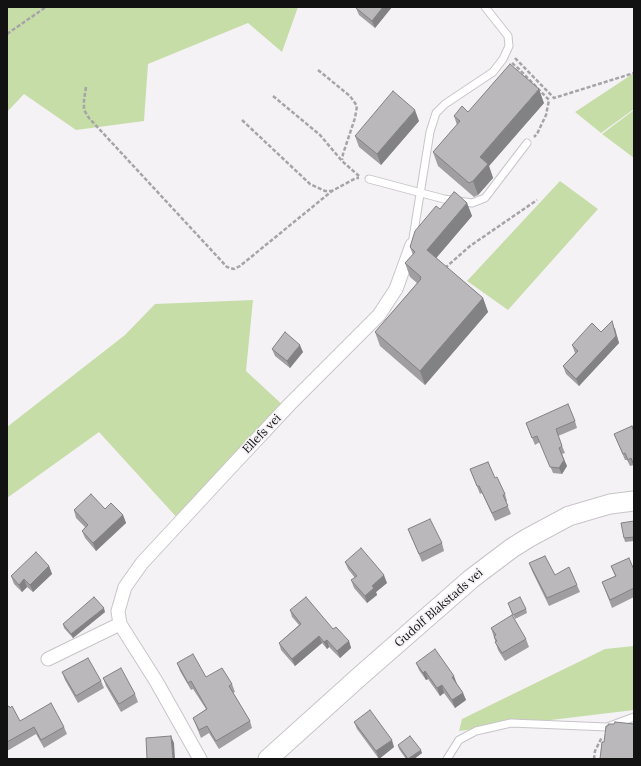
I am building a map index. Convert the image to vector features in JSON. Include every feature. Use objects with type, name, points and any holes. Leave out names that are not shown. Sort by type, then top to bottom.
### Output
[{"type":"street","name":"Ellefs vei","points":[[120,624],[118,611],[125,586],[142,563],[263,433],[379,315],[396,289],[412,245]]},
{"type":"street","name":"Gudolf Blakstads vei","points":[[268,759],[359,677],[472,579],[512,548],[569,516],[610,504],[634,501]]},
{"type":"street","points":[[48,659],[120,624],[156,682],[200,759]]},
{"type":"lane","points":[[412,245],[430,132],[436,113],[445,104],[493,72],[509,46],[508,36],[485,7]]},
{"type":"lane","points":[[369,179],[444,199],[472,203],[485,198],[527,142]]},
{"type":"lane","points":[[447,759],[459,740],[476,731],[511,723],[607,727],[634,718]]},
{"type":"path","points":[[7,34],[46,7]]},
{"type":"path","points":[[505,54],[554,98],[634,73]]},
{"type":"path","points":[[505,54],[549,100],[546,116],[537,134],[527,142]]},
{"type":"path","points":[[318,70],[350,96],[357,106],[355,118],[342,154],[342,161]]},
{"type":"path","points":[[86,87],[84,110],[89,118],[227,267],[234,269],[246,262],[332,192],[356,178],[369,179]]},
{"type":"path","points":[[273,96],[320,135],[342,161],[361,178]]},
{"type":"path","points":[[242,120],[310,184],[325,191],[332,192]]},
{"type":"path","points":[[442,270],[470,246],[537,200]]},
{"type":"path","points":[[594,759],[595,751],[607,727]]},
{"type":"green space","points":[[7,7],[298,7],[282,52],[248,23],[148,64],[144,121],[76,130],[24,94],[7,112]]},
{"type":"green space","points":[[634,73],[634,109],[601,133],[575,112]]},
{"type":"green space","points":[[634,110],[634,158],[602,134]]},
{"type":"green space","points":[[560,181],[598,209],[508,310],[467,281]]},
{"type":"green space","points":[[253,300],[246,371],[286,408],[180,521],[99,432],[7,498],[7,427],[125,335],[155,304]]},
{"type":"green space","points":[[634,646],[634,710],[459,731],[462,719],[605,649]]},
{"type":"building","points":[[383,7],[372,21],[356,8]]},
{"type":"building","points":[[510,64],[539,89],[480,157],[488,164],[473,181],[469,183],[433,152],[460,121],[454,116],[462,106],[468,112]]},
{"type":"building","points":[[393,91],[415,110],[377,154],[355,136]]},
{"type":"building","points":[[454,192],[467,203],[427,250],[483,298],[420,371],[375,332],[421,279],[421,277],[405,263],[415,252],[410,247],[415,231],[436,206],[440,209]]},
{"type":"building","points":[[612,321],[616,336],[576,379],[563,366],[578,351],[572,345],[592,323],[601,332]]},
{"type":"building","points":[[285,332],[300,345],[287,361],[272,349]]},
{"type":"building","points":[[568,404],[575,421],[556,429],[562,446],[559,448],[564,460],[559,468],[550,467],[537,436],[532,438],[526,423]]},
{"type":"building","points":[[632,426],[634,432],[634,465],[631,458],[628,460],[625,453],[623,454],[614,434]]},
{"type":"building","points":[[488,462],[495,478],[497,477],[505,494],[503,495],[508,506],[492,513],[479,486],[477,486],[470,469]]},
{"type":"building","points":[[91,494],[105,509],[111,503],[123,515],[93,543],[82,531],[88,525],[74,510]]},
{"type":"building","points":[[430,519],[442,543],[419,554],[408,529]]},
{"type":"building","points":[[634,521],[634,537],[624,538],[621,523]]},
{"type":"building","points":[[361,548],[384,575],[372,586],[374,588],[365,596],[351,580],[357,576],[345,562]]},
{"type":"building","points":[[36,552],[49,566],[30,585],[24,579],[19,585],[11,576]]},
{"type":"building","points":[[545,556],[555,575],[569,567],[577,585],[547,598],[529,563]]},
{"type":"building","points":[[629,558],[634,570],[634,588],[610,600],[602,582],[616,576],[611,566]]},
{"type":"building","points":[[94,597],[104,608],[71,634],[63,624]]},
{"type":"building","points":[[306,597],[333,629],[336,627],[349,641],[337,651],[327,640],[324,642],[319,636],[292,659],[279,643],[301,624],[290,610]]},
{"type":"building","points":[[520,597],[526,609],[513,615],[508,603]]},
{"type":"building","points":[[512,615],[526,639],[502,653],[495,642],[497,641],[494,637],[496,635],[491,628]]},
{"type":"building","points":[[435,649],[454,676],[452,677],[463,693],[452,700],[442,685],[437,688],[425,671],[423,673],[416,663]]},
{"type":"building","points":[[193,654],[206,677],[222,668],[232,684],[229,686],[250,721],[216,741],[207,726],[199,730],[193,718],[207,709],[191,681],[188,683],[177,663]]},
{"type":"building","points":[[88,658],[101,681],[76,696],[62,672]]},
{"type":"building","points":[[121,668],[135,694],[119,704],[103,678]]},
{"type":"building","points":[[51,703],[64,727],[41,740],[34,727],[7,742],[7,707],[9,706],[10,708],[12,706],[20,721]]},
{"type":"building","points":[[370,710],[392,740],[376,751],[354,722]]},
{"type":"building","points":[[615,722],[634,724],[634,759],[600,759],[606,726],[608,726],[608,724],[614,724]]},
{"type":"building","points":[[171,736],[173,759],[147,759],[146,738]]},
{"type":"building","points":[[410,736],[421,750],[408,759],[398,745]]}]
